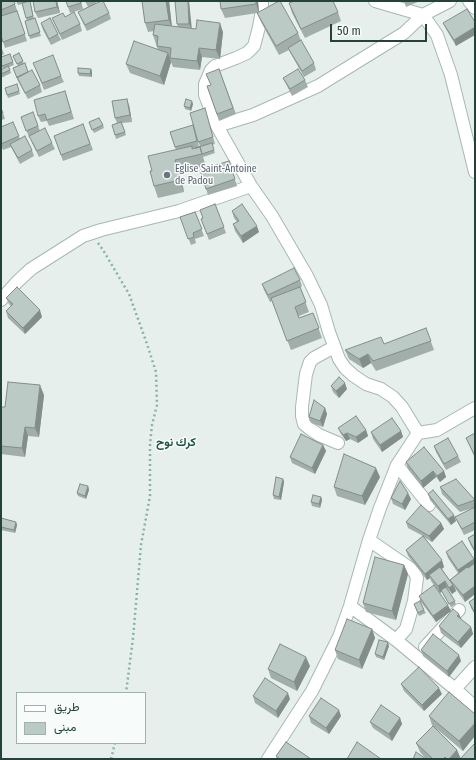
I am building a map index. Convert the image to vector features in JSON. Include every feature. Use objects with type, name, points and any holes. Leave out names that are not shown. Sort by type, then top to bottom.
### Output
[{"type":"street","points":[[262,1],[260,27],[254,46],[247,53],[214,66],[205,84],[205,95],[217,126],[307,276],[321,305],[334,347],[345,368],[366,384],[381,389],[393,397],[402,407],[418,433]]},
{"type":"street","points":[[375,1],[423,15],[437,35],[451,75],[475,172]]},
{"type":"street","points":[[217,126],[253,115],[318,86],[404,33],[423,15],[450,1]]},
{"type":"street","points":[[469,1],[475,8]]},
{"type":"street","points":[[1,300],[31,269],[69,244],[90,234],[179,211],[252,186]]},
{"type":"street","points":[[334,347],[314,358],[310,362],[306,374],[302,416],[304,424],[319,435],[338,443]]},
{"type":"street","points":[[268,759],[312,691],[339,637],[350,606],[369,540],[397,465],[418,433],[437,430],[475,408]]},
{"type":"street","points":[[397,465],[429,505]]},
{"type":"street","points":[[369,540],[414,571],[418,578],[414,601],[406,629],[396,640]]},
{"type":"street","points":[[350,606],[396,640],[475,707]]},
{"type":"street","points":[[416,657],[459,610]]},
{"type":"street","points":[[455,689],[475,667]]},
{"type":"path","points":[[90,234],[103,250],[129,294],[156,372],[157,405],[152,426],[150,444],[150,496],[141,545],[133,638],[126,692]]},
{"type":"path","points":[[111,759],[114,744]]},
{"type":"building","points":[[1,1],[14,1],[15,4],[1,10]]},
{"type":"building","points":[[30,1],[33,16],[26,18],[22,3]]},
{"type":"building","points":[[33,1],[56,1],[57,7],[35,12]]},
{"type":"building","points":[[66,1],[80,1],[81,3],[68,7]]},
{"type":"building","points":[[103,1],[109,13],[85,25],[78,12]]},
{"type":"building","points":[[142,1],[166,1],[169,20],[145,23]]},
{"type":"building","points":[[175,1],[188,1],[189,24],[177,24]]},
{"type":"building","points":[[220,1],[256,1],[256,4],[221,9]]},
{"type":"building","points":[[279,1],[298,33],[276,46],[257,13]]},
{"type":"building","points":[[294,1],[333,1],[338,12],[301,29],[289,3]]},
{"type":"building","points":[[467,9],[475,22],[475,27],[454,40],[443,23]]},
{"type":"building","points":[[17,11],[25,34],[3,42],[1,36],[1,16]]},
{"type":"building","points":[[74,12],[80,24],[60,34],[52,18],[63,13],[65,17]]},
{"type":"building","points":[[35,18],[40,32],[29,36],[25,21]]},
{"type":"building","points":[[50,18],[58,34],[49,39],[41,23]]},
{"type":"building","points":[[197,20],[220,23],[216,50],[199,48],[197,61],[170,58],[171,48],[157,46],[158,36],[153,35],[155,24],[196,29]]},
{"type":"building","points":[[301,40],[314,63],[302,71],[288,48]]},
{"type":"building","points":[[134,41],[168,53],[160,76],[126,64]]},
{"type":"building","points":[[19,53],[23,61],[17,64],[13,56]]},
{"type":"building","points":[[10,54],[13,62],[2,66],[1,57]]},
{"type":"building","points":[[53,55],[61,76],[42,83],[33,63]]},
{"type":"building","points":[[25,63],[28,72],[17,78],[13,68]]},
{"type":"building","points":[[8,66],[10,70],[1,74],[1,70]]},
{"type":"building","points":[[78,68],[91,69],[90,74],[78,73]]},
{"type":"building","points":[[219,69],[233,108],[217,114],[207,86],[211,85],[206,74]]},
{"type":"building","points":[[298,69],[305,80],[290,89],[283,78]]},
{"type":"building","points":[[32,70],[40,85],[25,93],[17,77]]},
{"type":"building","points":[[17,84],[19,91],[7,95],[5,88]]},
{"type":"building","points":[[65,91],[71,112],[47,120],[45,114],[38,116],[34,100]]},
{"type":"building","points":[[127,99],[130,115],[115,118],[112,101]]},
{"type":"building","points":[[186,99],[192,101],[190,108],[184,106]]},
{"type":"building","points":[[205,108],[213,137],[198,142],[190,113]]},
{"type":"building","points":[[33,112],[38,126],[26,131],[21,117]]},
{"type":"building","points":[[99,118],[103,125],[92,130],[89,122]]},
{"type":"building","points":[[13,122],[19,136],[1,144],[1,127]]},
{"type":"building","points":[[121,122],[125,132],[115,135],[112,125]]},
{"type":"building","points":[[83,124],[90,144],[61,155],[54,136]]},
{"type":"building","points":[[193,125],[197,141],[175,147],[170,132]]},
{"type":"building","points":[[45,128],[52,143],[37,151],[29,136]]},
{"type":"building","points":[[25,136],[32,150],[18,158],[10,144]]},
{"type":"building","points":[[212,143],[214,150],[202,154],[200,147],[195,148]]},
{"type":"building","points":[[192,146],[192,149],[200,147],[202,154],[175,160],[180,180],[154,186],[148,156]]},
{"type":"building","points":[[229,161],[235,179],[206,189],[200,170]]},
{"type":"building","points":[[215,204],[224,227],[207,234],[201,219],[203,218],[200,210]]},
{"type":"building","points":[[242,204],[257,226],[241,236],[233,224],[239,221],[232,211]]},
{"type":"building","points":[[195,212],[202,229],[193,233],[194,237],[188,239],[180,217]]},
{"type":"building","points":[[294,268],[300,280],[268,295],[262,284]]},
{"type":"building","points":[[17,287],[40,310],[23,328],[6,311],[13,304],[6,298]]},
{"type":"building","points":[[300,287],[306,302],[295,307],[299,318],[313,313],[319,328],[287,341],[271,298]]},
{"type":"building","points":[[426,328],[431,341],[373,361],[368,354],[359,359],[345,350],[381,337],[384,344]]},
{"type":"building","points":[[339,377],[345,383],[336,391],[331,386]]},
{"type":"building","points":[[8,382],[40,385],[35,428],[25,427],[22,448],[1,446],[1,407],[5,407]]},
{"type":"building","points":[[314,400],[325,408],[320,421],[309,417]]},
{"type":"building","points":[[356,416],[366,430],[356,437],[347,433],[343,435],[338,428]]},
{"type":"building","points":[[392,418],[401,431],[380,445],[371,432]]},
{"type":"building","points":[[475,433],[475,456],[466,438]]},
{"type":"building","points":[[301,434],[323,445],[312,468],[290,457]]},
{"type":"building","points":[[448,438],[458,456],[444,464],[434,446]]},
{"type":"building","points":[[424,447],[444,471],[437,476],[433,471],[421,481],[406,462]]},
{"type":"building","points":[[344,454],[376,468],[362,496],[334,487]]},
{"type":"building","points":[[276,477],[283,479],[279,497],[273,495]]},
{"type":"building","points":[[456,479],[475,500],[458,506],[440,487]]},
{"type":"building","points":[[400,481],[408,493],[402,504],[391,498]]},
{"type":"building","points":[[80,484],[88,486],[85,496],[77,493]]},
{"type":"building","points":[[433,490],[454,515],[448,519],[428,494]]},
{"type":"building","points":[[313,495],[321,497],[319,504],[311,502]]},
{"type":"building","points":[[421,505],[441,523],[429,536],[406,522]]},
{"type":"building","points":[[475,507],[475,522],[462,529],[455,517]]},
{"type":"building","points":[[1,518],[16,522],[14,530],[1,527]]},
{"type":"building","points":[[475,534],[475,551],[468,538]]},
{"type":"building","points":[[423,536],[442,560],[425,574],[406,550]]},
{"type":"building","points":[[462,541],[474,559],[458,570],[446,552]]},
{"type":"building","points":[[375,557],[404,565],[392,611],[363,603]]},
{"type":"building","points":[[475,563],[475,586],[463,595],[450,580]]},
{"type":"building","points":[[440,567],[453,585],[449,588],[445,581],[438,586],[429,575]]},
{"type":"building","points":[[434,585],[448,605],[433,616],[419,596]]},
{"type":"building","points":[[446,587],[455,601],[449,604],[441,590]]},
{"type":"building","points":[[475,598],[475,613],[469,602]]},
{"type":"building","points":[[420,601],[424,610],[418,613],[414,604]]},
{"type":"building","points":[[453,609],[459,614],[457,616],[471,627],[458,642],[439,626]]},
{"type":"building","points":[[347,619],[372,629],[359,660],[335,650]]},
{"type":"building","points":[[433,634],[459,655],[447,671],[421,650]]},
{"type":"building","points":[[379,640],[388,642],[383,657],[375,654]]},
{"type":"building","points":[[280,644],[306,657],[294,682],[268,669]]},
{"type":"building","points":[[419,667],[439,688],[422,705],[401,684]]},
{"type":"building","points":[[265,678],[288,693],[276,711],[253,696]]},
{"type":"building","points":[[449,692],[475,714],[475,723],[459,741],[429,716]]},
{"type":"building","points":[[321,698],[339,710],[326,728],[309,716]]},
{"type":"building","points":[[381,705],[400,718],[389,734],[370,722]]},
{"type":"building","points":[[433,726],[457,750],[449,759],[445,757],[443,759],[433,759],[416,743]]},
{"type":"building","points":[[286,742],[311,759],[280,759],[276,756]]},
{"type":"building","points":[[357,742],[381,759],[347,759]]},
{"type":"building","points":[[475,743],[475,759],[460,759]]},
{"type":"building","points":[[416,752],[426,759],[413,759]]},
{"type":"place","name":"Eglise Saint-Antoine de Padou","points":[[167,175]]},
{"type":"district","name":"كرك نوح","points":[[176,443]]}]
